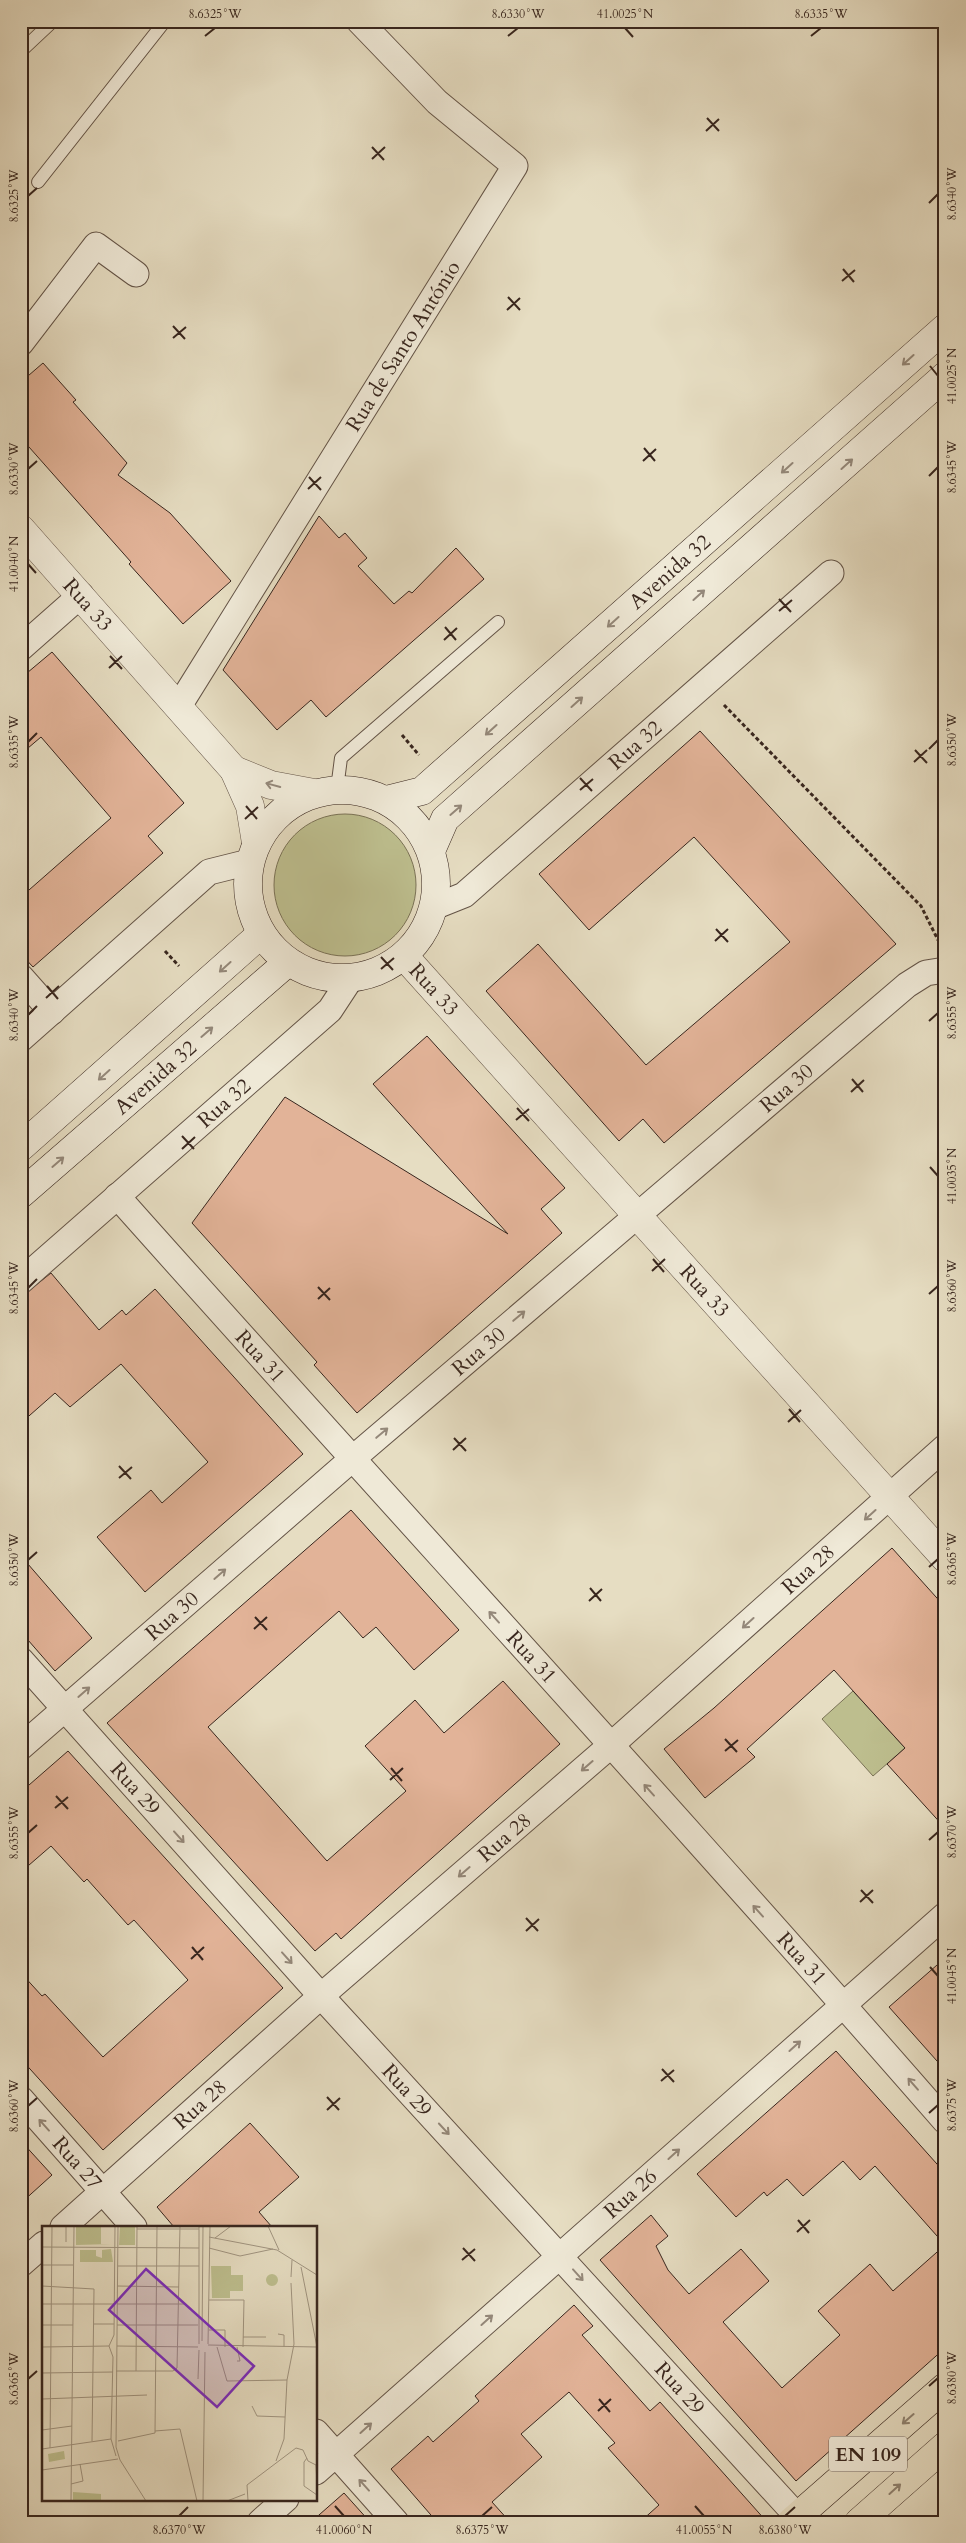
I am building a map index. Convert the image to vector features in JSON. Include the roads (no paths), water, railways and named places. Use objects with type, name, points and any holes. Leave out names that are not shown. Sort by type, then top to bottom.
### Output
[{"type":"main road","name":"Avenida 32","points":[[386,800],[422,791],[945,328]]},
{"type":"main road","name":"Avenida 32","points":[[431,851],[445,819],[945,376]]},
{"type":"main road","name":"Rua 33","points":[[21,529],[234,770],[250,806],[252,852]]},
{"type":"main road","name":"Rua 33","points":[[234,770],[271,785],[326,791],[362,791],[386,800],[405,813],[420,830],[431,851],[436,878],[434,907],[424,932],[404,956],[381,970],[351,978],[329,978],[307,972],[288,962]]},
{"type":"main road","points":[[288,962],[261,934],[251,912],[247,887],[252,852],[270,821],[292,802],[326,791]]},
{"type":"main road","name":"Avenida 32","points":[[21,1148],[261,934]]},
{"type":"main road","name":"Rua 33","points":[[404,956],[945,1558]]},
{"type":"main road","name":"Avenida 32","points":[[21,1194],[288,962]]},
{"type":"main road","name":"EN 109","points":[[794,2519],[945,2387]]},
{"type":"main road","name":"EN 109","points":[[859,2522],[945,2446]]},
{"type":"street","name":"Rua de Santo António","points":[[178,706],[515,166],[437,102],[359,21]]},
{"type":"street","points":[[21,343],[96,245],[136,274]]},
{"type":"street","name":"Rua 32","points":[[434,907],[464,895],[831,573]]},
{"type":"street","points":[[21,648],[81,595]]},
{"type":"street","points":[[21,1039],[209,872],[252,852]]},
{"type":"street","name":"Rua 30","points":[[21,1747],[351,1460],[907,985],[926,973],[945,970]]},
{"type":"street","points":[[21,977],[52,1012]]},
{"type":"street","name":"Rua 32","points":[[21,1281],[330,1010],[351,978]]},
{"type":"street","name":"Rua 31","points":[[116,1196],[351,1460],[843,2004],[945,2121]]},
{"type":"street","name":"Rua 28","points":[[63,2226],[321,1996],[610,1746],[945,1447]]},
{"type":"street","name":"Rua 29","points":[[21,1660],[321,1996],[560,2255],[794,2519]]},
{"type":"street","name":"Rua 26","points":[[318,2470],[945,1915]]},
{"type":"street","name":"Rua 27","points":[[21,2099],[133,2226]]},
{"type":"street","points":[[21,2264],[42,2246]]},
{"type":"street","points":[[318,2434],[396,2522]]},
{"type":"street","points":[[260,2522],[285,2500]]},
{"type":"lane","points":[[21,51],[53,21]]},
{"type":"lane","points":[[38,182],[165,21]]},
{"type":"lane","points":[[326,791],[341,758],[498,622]]}]
